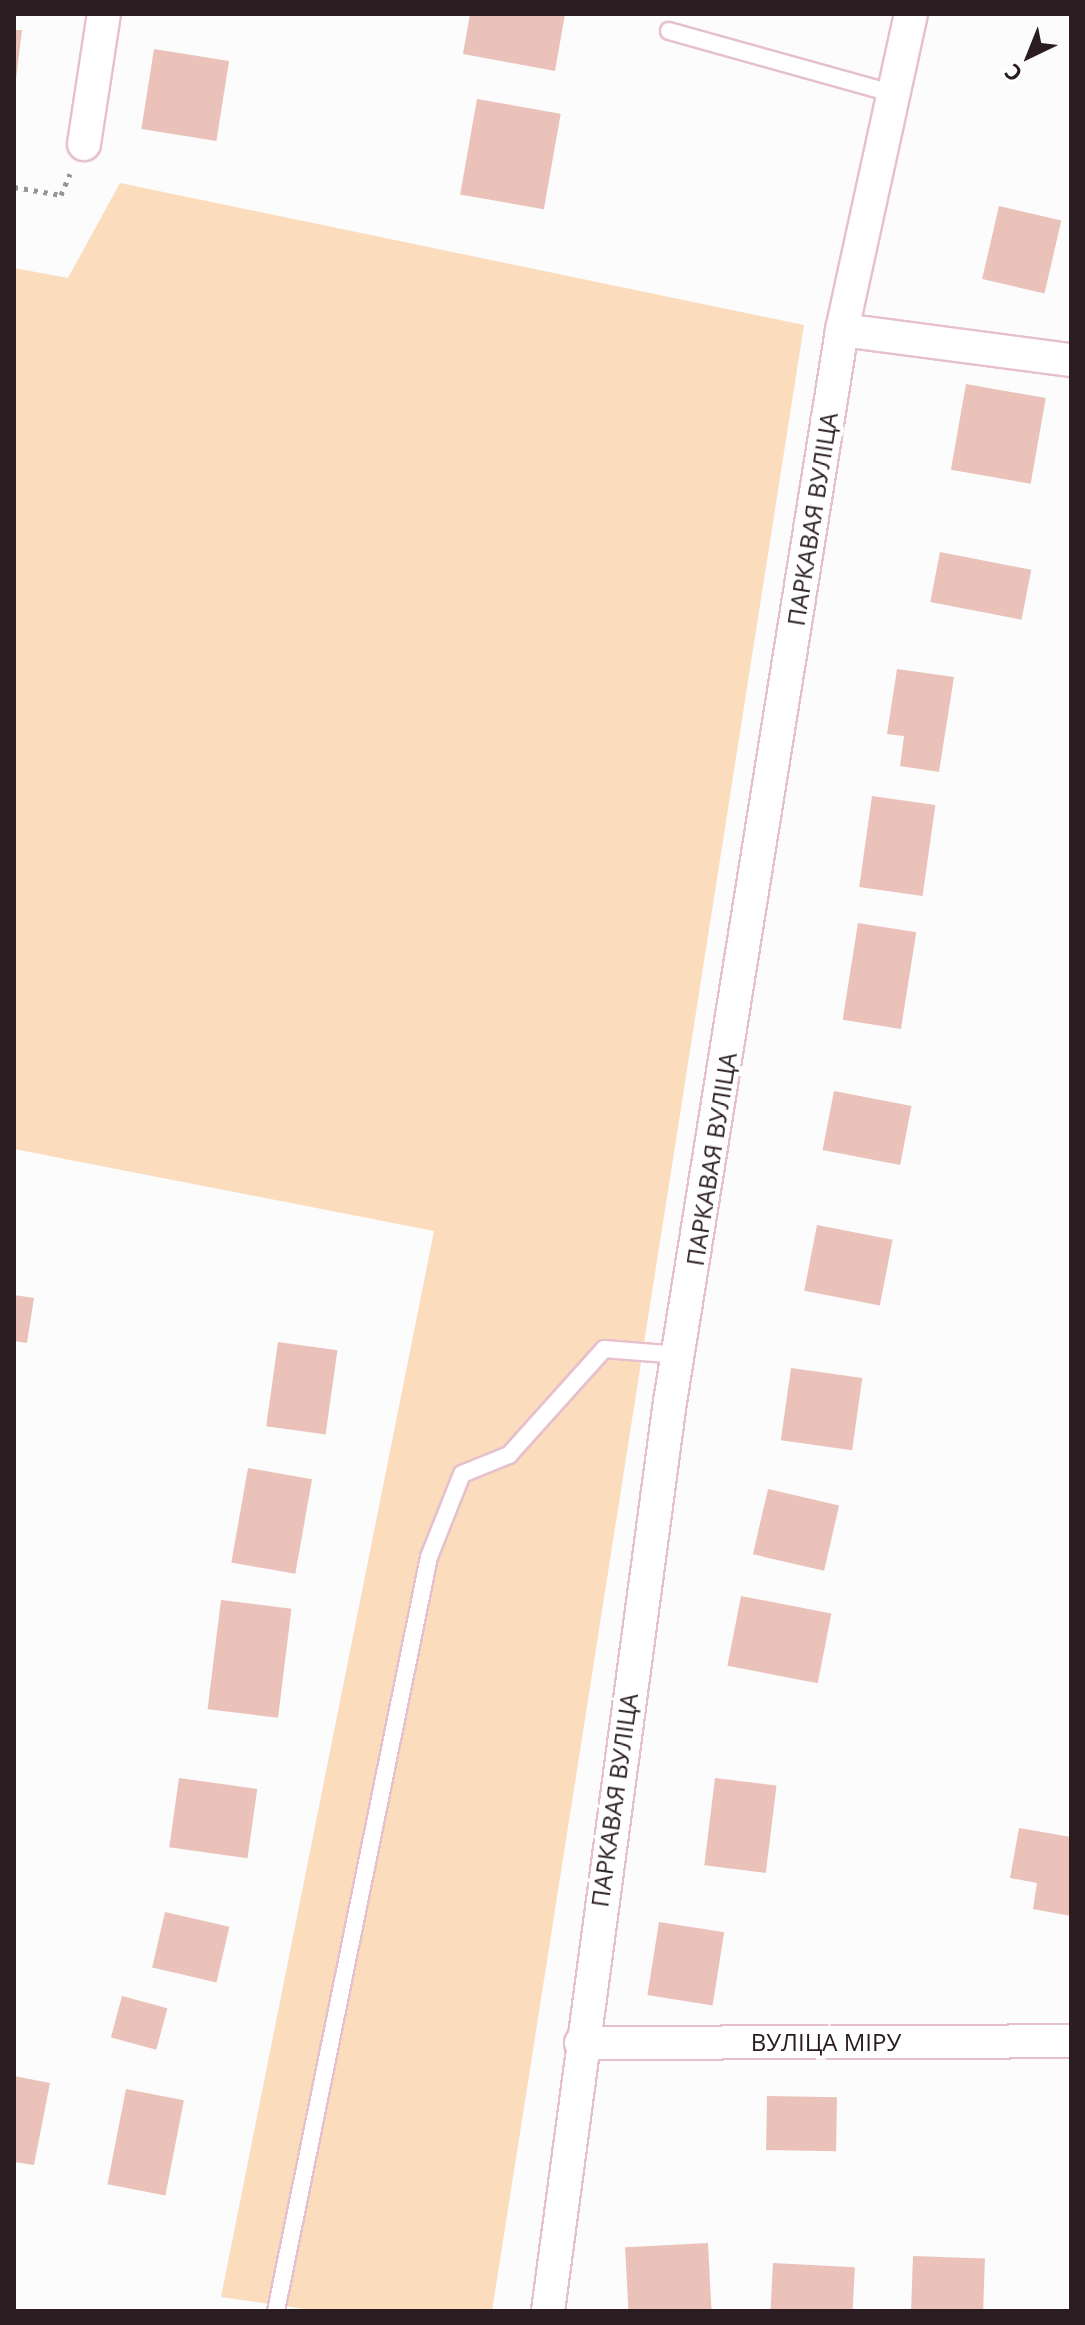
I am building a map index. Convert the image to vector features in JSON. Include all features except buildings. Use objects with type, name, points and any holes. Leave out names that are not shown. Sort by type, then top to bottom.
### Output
[{"type":"street","points":[[84,144],[104,14]]},
{"type":"street","name":"ПАРКАВАЯ ВУЛІЦА","points":[[548,2311],[581,2043],[680,1355],[842,330],[911,14]]},
{"type":"street","points":[[842,330],[1071,360]]},
{"type":"street","name":"ВУЛІЦА МІРУ","points":[[581,2043],[1071,2041]]},
{"type":"lane","points":[[669,31],[894,94]]},
{"type":"lane","points":[[276,2311],[429,1557],[462,1474],[509,1455],[604,1349],[680,1355]]},
{"type":"path","points":[[14,187],[61,195],[84,144]]},
{"type":"shaded area","points":[[120,183],[804,325],[492,2311],[319,2311],[221,2297],[434,1231],[14,1149],[14,268],[68,278]]}]
